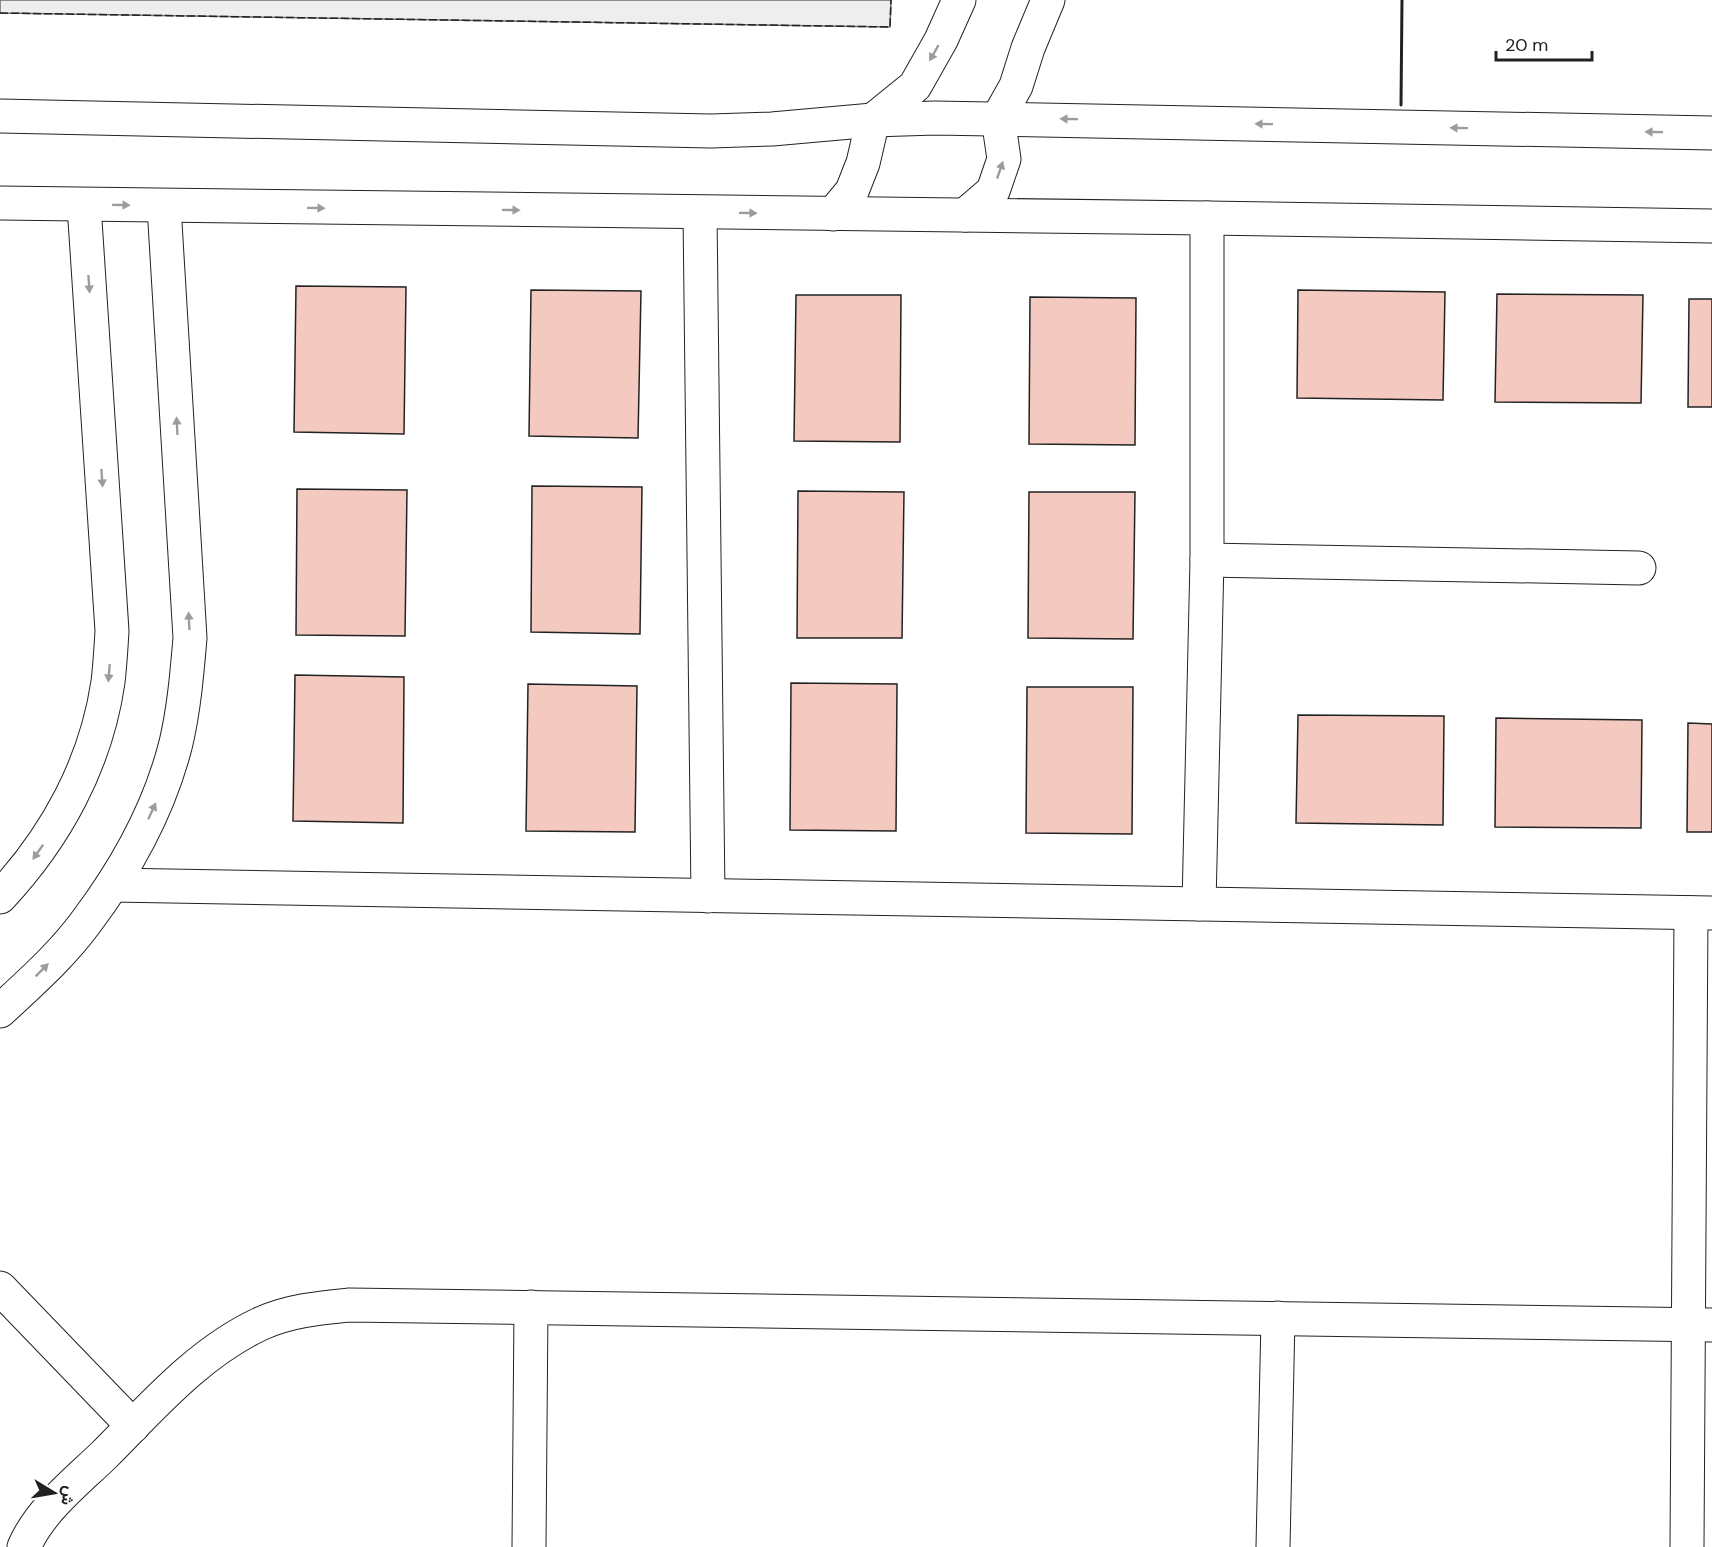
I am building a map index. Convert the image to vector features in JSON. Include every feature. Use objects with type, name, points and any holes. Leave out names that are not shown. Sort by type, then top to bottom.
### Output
[{"type":"street","points":[[832,214],[852,191],[863,163],[873,120],[915,86],[941,40],[959,0]]},
{"type":"street","points":[[965,215],[993,191],[1004,159],[998,118],[1016,86],[1028,48],[1048,0]]},
{"type":"street","points":[[0,116],[711,131],[772,129],[873,120],[998,118],[1712,133]]},
{"type":"street","points":[[0,203],[1712,226]]},
{"type":"street","points":[[0,897],[26,869],[56,826],[79,781],[97,733],[108,682],[112,631],[84,204]]},
{"type":"street","points":[[0,1011],[45,969],[86,923],[112,885],[138,840],[160,792],[176,742],[185,691],[189,649],[165,206]]},
{"type":"street","points":[[700,213],[708,896]]},
{"type":"street","points":[[1199,904],[1207,560],[1207,218]]},
{"type":"street","points":[[1207,560],[1639,568]]},
{"type":"street","points":[[112,885],[1701,913],[1700,1324],[1687,1547]]},
{"type":"street","points":[[0,1288],[133,1426]]},
{"type":"street","points":[[24,1547],[48,1509],[188,1371],[223,1343],[262,1323],[305,1310],[349,1305],[1700,1324]]},
{"type":"street","points":[[529,1547],[531,1307]]},
{"type":"street","points":[[1273,1547],[1278,1318]]},
{"type":"shaded area","points":[[0,0],[891,0],[890,27],[0,13]]},
{"type":"building","points":[[296,286],[406,287],[404,434],[294,432]]},
{"type":"building","points":[[531,290],[641,291],[638,438],[529,436]]},
{"type":"building","points":[[1298,290],[1445,292],[1443,400],[1297,398]]},
{"type":"building","points":[[1497,294],[1643,295],[1641,403],[1495,402]]},
{"type":"building","points":[[796,295],[901,295],[900,442],[794,441]]},
{"type":"building","points":[[1030,297],[1136,298],[1135,445],[1029,444]]},
{"type":"building","points":[[1689,299],[1712,299],[1712,407],[1688,407]]},
{"type":"building","points":[[532,486],[642,487],[640,634],[531,632]]},
{"type":"building","points":[[297,489],[407,490],[405,636],[296,635]]},
{"type":"building","points":[[798,491],[904,492],[902,638],[797,638]]},
{"type":"building","points":[[1029,492],[1135,492],[1133,639],[1028,638]]},
{"type":"building","points":[[295,675],[404,677],[403,823],[293,821]]},
{"type":"building","points":[[791,683],[897,684],[896,831],[790,830]]},
{"type":"building","points":[[528,684],[637,686],[635,832],[526,831]]},
{"type":"building","points":[[1027,687],[1133,687],[1132,834],[1026,833]]},
{"type":"building","points":[[1298,715],[1444,716],[1443,825],[1296,823]]},
{"type":"building","points":[[1496,718],[1642,720],[1641,828],[1495,827]]},
{"type":"building","points":[[1688,723],[1712,724],[1712,832],[1687,832]]},
{"type":"fence","points":[[0,13],[890,27],[891,0]]},
{"type":"wall","points":[[1401,105],[1402,0]]}]
